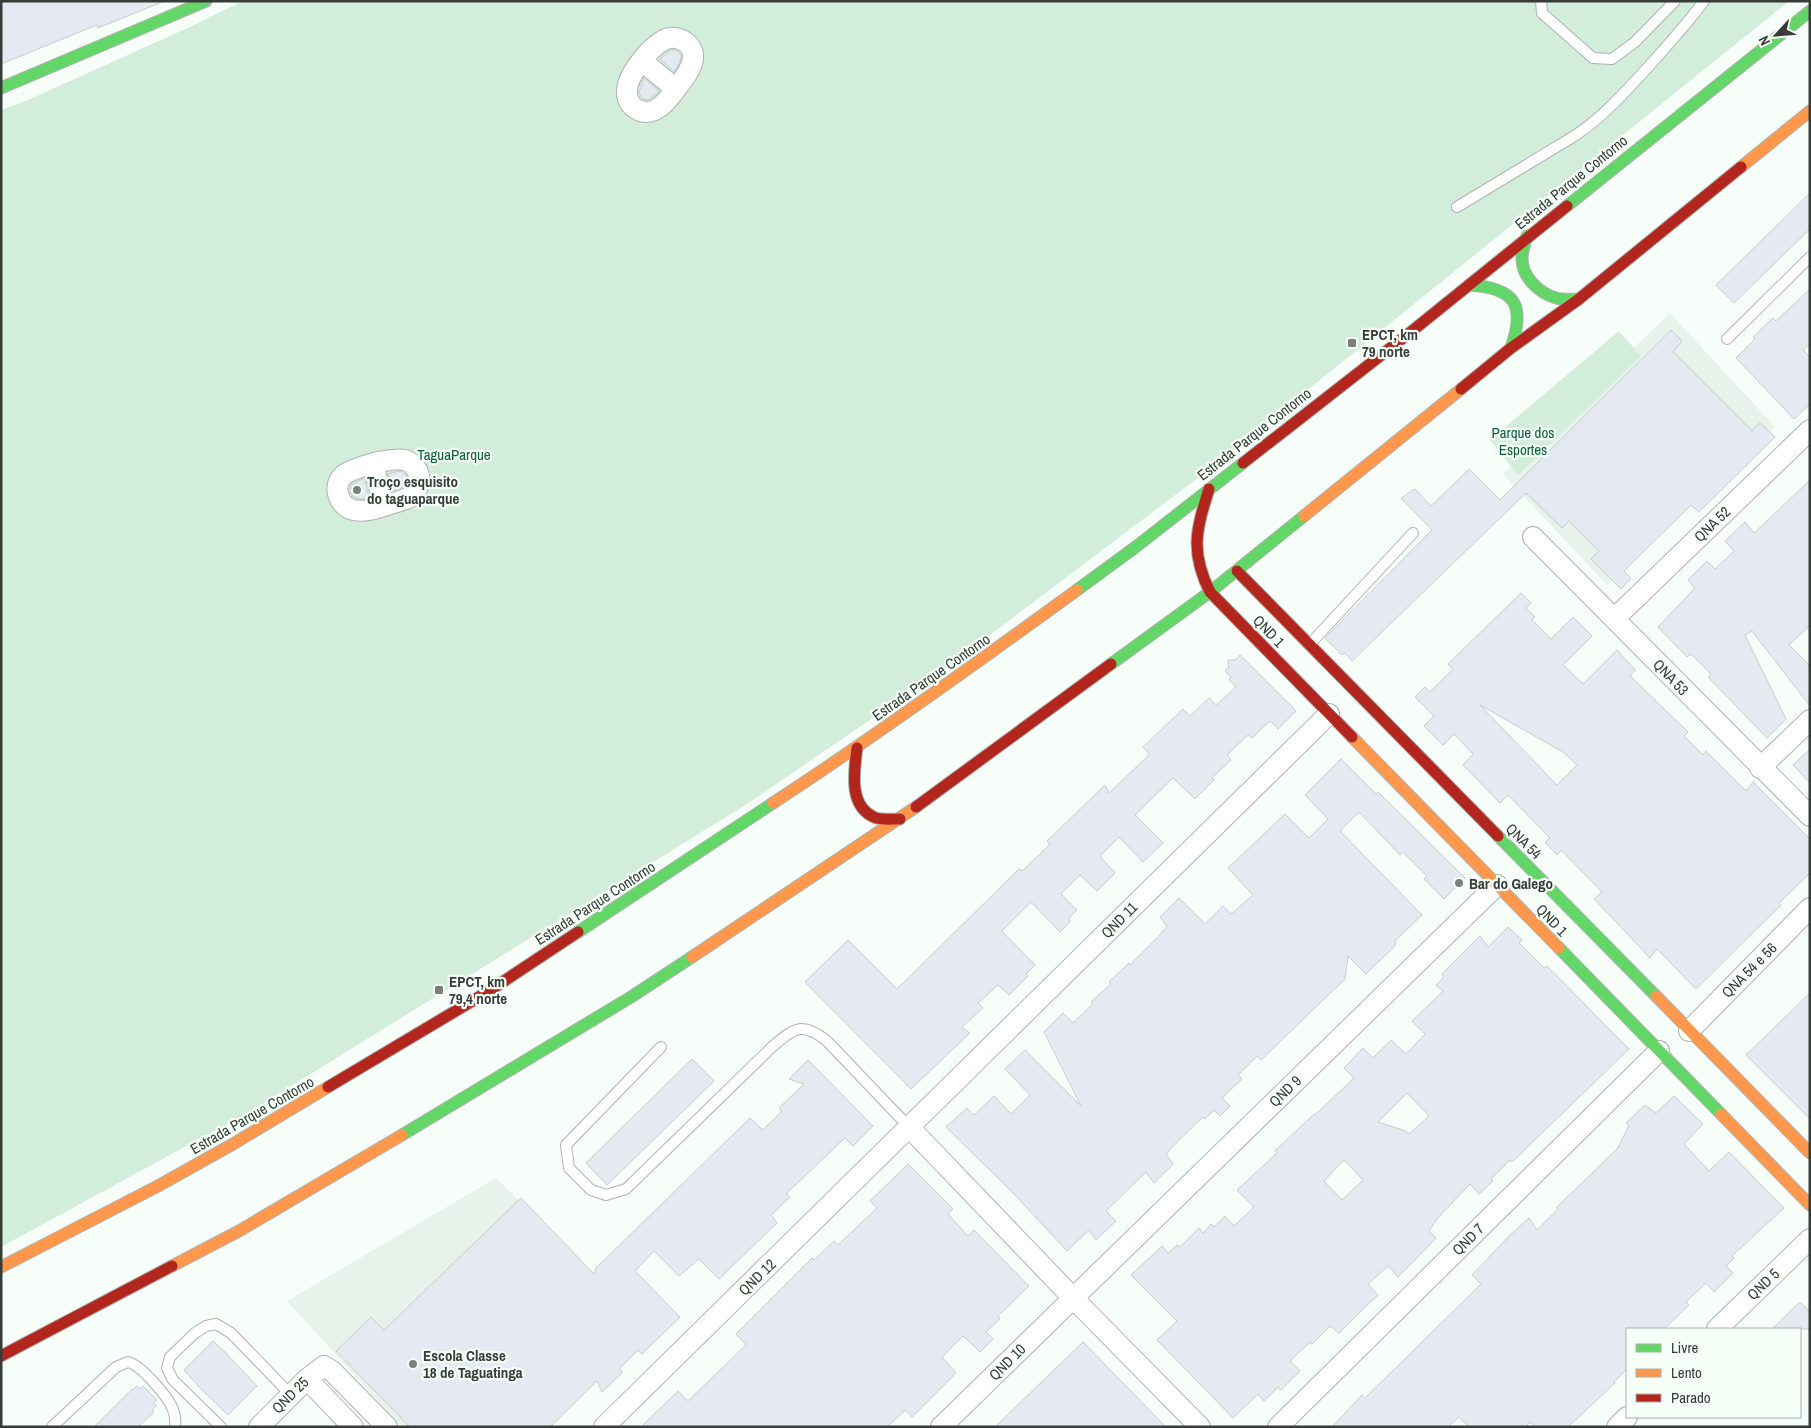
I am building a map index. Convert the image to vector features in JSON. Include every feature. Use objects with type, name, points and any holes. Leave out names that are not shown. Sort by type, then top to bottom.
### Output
[{"type":"main road","points":[[1,88],[206,1]]},
{"type":"main road","name":"Estrada Parque Contorno","points":[[1,1267],[158,1186],[225,1149],[489,991],[857,748],[962,675],[1137,546],[1469,285],[1527,236],[1810,11]]},
{"type":"main road","points":[[1,1356],[239,1231],[441,1112],[631,997],[900,819],[1237,571],[1511,348],[1579,299],[1810,111]]},
{"type":"main road","points":[[1798,121],[1810,123]]},
{"type":"main road","points":[[1527,236],[1521,261],[1529,278],[1543,292],[1554,298],[1579,299]]},
{"type":"main road","points":[[1469,285],[1498,289],[1513,302],[1518,319],[1511,348]]},
{"type":"main road","points":[[1209,489],[1198,525],[1196,552],[1202,577],[1210,592]]},
{"type":"main road","name":"QNA 54","points":[[1237,571],[1304,644],[1753,1095],[1779,1129],[1810,1153]]},
{"type":"main road","name":"QND 1","points":[[1210,592],[1810,1205]]},
{"type":"main road","points":[[1280,663],[1280,655],[1284,650]]},
{"type":"main road","points":[[857,748],[854,786],[861,804],[869,814],[876,818],[900,819]]},
{"type":"main road","points":[[1751,1110],[1753,1095]]},
{"type":"main road","points":[[1727,1121],[1741,1118]]},
{"type":"main road","points":[[1756,1151],[1760,1138]]},
{"type":"street","points":[[676,38],[686,41],[693,58],[687,74],[676,89],[654,110],[644,112],[634,109],[627,98],[626,87],[633,74],[652,49],[665,39],[676,38]]},
{"type":"street","points":[[642,61],[676,89]]},
{"type":"street","name":"QNA 52","points":[[1615,618],[1810,430]]},
{"type":"street","points":[[388,460],[404,460],[413,465],[419,473],[419,483],[416,492],[409,497],[384,506],[370,510],[354,510],[345,506],[338,498],[338,485],[344,475],[388,460]]},
{"type":"street","points":[[373,464],[384,506]]},
{"type":"street","name":"QNA 53","points":[[1533,537],[1615,618],[1760,768],[1810,816]]},
{"type":"street","name":"QND 11","points":[[909,1127],[1329,714]]},
{"type":"street","points":[[1760,768],[1810,720]]},
{"type":"street","name":"QND 9","points":[[1073,1298],[1496,885]]},
{"type":"street","name":"QNA 54 e 56","points":[[1689,1031],[1810,908]]},
{"type":"street","name":"QND 7","points":[[1278,1427],[1659,1052]]},
{"type":"street","points":[[909,1127],[1200,1427]]},
{"type":"street","name":"QND 12","points":[[604,1427],[909,1127]]},
{"type":"street","name":"QND 5","points":[[1718,1328],[1810,1239]]},
{"type":"street","name":"QND 10","points":[[941,1427],[1073,1298]]},
{"type":"street","name":"QND 25","points":[[259,1427],[307,1379],[324,1366],[332,1371],[387,1427]]},
{"type":"street","points":[[307,1379],[353,1427]]},
{"type":"street","points":[[1617,1427],[1626,1418]]},
{"type":"lane","points":[[1540,1],[1542,13],[1593,58],[1612,59],[1635,42],[1675,1]]},
{"type":"lane","points":[[1457,207],[1592,124],[1618,100],[1677,35],[1704,1]]},
{"type":"lane","points":[[1727,339],[1810,257]]},
{"type":"lane","points":[[1304,644],[1413,534]]},
{"type":"lane","points":[[661,1047],[566,1145],[569,1168],[590,1190],[606,1195],[626,1189],[773,1046],[790,1033],[802,1028],[812,1030],[827,1041],[909,1127]]},
{"type":"lane","points":[[221,1427],[173,1380],[167,1368],[170,1357],[195,1333],[206,1326],[216,1324],[231,1333],[291,1395]]},
{"type":"lane","points":[[52,1427],[116,1367],[128,1362],[136,1366],[169,1402],[174,1415],[175,1427]]},
{"type":"shaded area","points":[[1670,313],[1775,427],[1607,585],[1503,474]]},
{"type":"shaded area","name":"Escola Classe 18 de Taguatinga","points":[[496,1178],[582,1264],[417,1427],[402,1427],[287,1301]]},
{"type":"green space","name":"TaguaParque","points":[[243,1],[1789,1],[1211,468],[946,668],[747,804],[249,1112],[1,1247],[1,110],[28,100]]},
{"type":"green space","name":"Parque dos Esportes","points":[[1619,331],[1641,356],[1518,475],[1490,440]]},
{"type":"building","points":[[1,1],[162,2],[98,28],[97,25],[1,64]]},
{"type":"building","points":[[671,50],[678,51],[681,56],[674,72],[660,59]]},
{"type":"building","points":[[644,78],[659,91],[648,100],[643,99],[639,93]]},
{"type":"building","points":[[1810,193],[1810,229],[1734,303],[1716,285]]},
{"type":"building","points":[[1810,289],[1810,344],[1803,350],[1810,357],[1810,404],[1794,419],[1736,358],[1755,339],[1753,337],[1773,318],[1776,321]]},
{"type":"building","points":[[1671,330],[1682,341],[1673,352],[1752,431],[1760,423],[1775,437],[1699,512],[1691,505],[1624,571],[1631,578],[1621,589],[1591,559],[1599,551],[1569,521],[1562,528],[1526,493],[1352,661],[1345,653],[1342,655],[1325,638],[1432,530],[1401,498],[1415,489],[1431,506],[1469,469],[1500,500]]},
{"type":"building","points":[[401,471],[407,476],[407,483],[403,487],[392,491],[388,474]]},
{"type":"building","points":[[364,478],[369,497],[361,499],[354,497],[350,492],[351,485]]},
{"type":"building","points":[[1810,480],[1810,625],[1789,645],[1810,666],[1810,706],[1752,631],[1745,635],[1786,719],[1767,738],[1708,677],[1711,674],[1691,654],[1687,657],[1658,627],[1695,588],[1688,580],[1707,561],[1715,569],[1734,551],[1725,541],[1745,522],[1754,533]]},
{"type":"building","points":[[1521,593],[1531,603],[1526,608],[1535,617],[1532,620],[1551,639],[1573,617],[1592,636],[1563,665],[1583,684],[1617,650],[1635,670],[1630,676],[1688,732],[1684,736],[1703,755],[1706,751],[1746,791],[1753,782],[1810,839],[1810,873],[1779,903],[1781,905],[1696,989],[1657,949],[1650,958],[1594,899],[1602,892],[1561,850],[1557,855],[1545,842],[1550,838],[1508,795],[1500,803],[1463,765],[1473,754],[1454,734],[1443,745],[1424,726],[1434,716],[1415,697],[1425,687],[1430,692],[1453,669],[1448,664]],"holes":[[[1480,705],[1563,752],[1577,765],[1557,785]]]},
{"type":"building","points":[[1240,655],[1296,711],[1278,729],[1270,721],[1252,738],[1248,735],[1227,755],[1231,760],[1212,778],[1214,780],[1195,799],[1173,778],[1135,815],[1163,843],[1143,862],[1119,837],[1100,856],[1115,873],[1097,891],[1080,875],[1061,894],[1077,910],[1069,918],[1070,922],[1060,932],[1031,902],[1002,931],[1035,965],[1026,974],[1028,976],[1009,995],[998,985],[978,1003],[983,1008],[962,1027],[970,1033],[911,1089],[805,982],[848,940],[897,989],[1019,869],[1022,871],[1038,856],[1050,844],[1047,841],[1105,785],[1109,793],[1150,754],[1143,747],[1183,709],[1190,716],[1209,698],[1216,705],[1236,687],[1229,679],[1231,677],[1225,671],[1229,667],[1228,660],[1236,660]]},
{"type":"building","points":[[1810,749],[1810,783],[1793,765]]},
{"type":"building","points":[[1341,759],[1376,794],[1378,792],[1465,878],[1444,899],[1424,879],[1427,876],[1403,852],[1400,855],[1359,812],[1340,831],[1422,915],[1395,941],[1395,946],[1366,974],[1348,956],[1345,979],[1261,1060],[1257,1056],[1238,1075],[1242,1079],[1222,1098],[1230,1106],[1220,1116],[1214,1110],[1205,1119],[1203,1117],[1177,1142],[1166,1154],[1173,1164],[1154,1183],[1146,1172],[1106,1211],[1116,1221],[1096,1240],[1089,1230],[1067,1251],[1013,1193],[946,1127],[967,1108],[974,1115],[994,1096],[1011,1114],[1030,1095],[1005,1069],[1025,1050],[1081,1106],[1044,1032],[1063,1013],[1073,1023],[1093,1004],[1091,1002],[1111,984],[1109,982],[1129,963],[1130,965],[1159,936],[1167,926],[1160,917],[1179,898],[1205,924],[1223,906],[1231,914],[1253,895],[1228,868],[1285,814],[1309,838],[1328,819],[1305,795]]},
{"type":"building","points":[[1508,927],[1522,940],[1519,943],[1544,968],[1547,966],[1629,1049],[1512,1162],[1510,1160],[1491,1179],[1493,1181],[1479,1194],[1470,1184],[1437,1219],[1429,1231],[1436,1238],[1398,1277],[1388,1266],[1368,1284],[1378,1295],[1339,1333],[1330,1326],[1312,1344],[1310,1342],[1290,1361],[1300,1371],[1281,1390],[1278,1387],[1264,1401],[1258,1394],[1233,1418],[1157,1340],[1177,1321],[1131,1275],[1162,1246],[1168,1253],[1177,1245],[1180,1247],[1199,1228],[1203,1233],[1211,1224],[1214,1227],[1225,1216],[1234,1226],[1254,1207],[1237,1190],[1277,1153],[1275,1151],[1354,1078],[1344,1068],[1363,1048],[1373,1058],[1391,1040],[1406,1054],[1425,1034],[1412,1021],[1443,991],[1436,985],[1444,977],[1442,974],[1480,936],[1488,947]],"holes":[[[1407,1093],[1429,1116],[1409,1134],[1406,1131],[1378,1122]],[[1344,1160],[1363,1180],[1342,1200],[1324,1181]]]},
{"type":"building","points":[[1810,993],[1810,1119],[1746,1055]]},
{"type":"building","points":[[692,1059],[714,1081],[607,1185],[586,1163]]},
{"type":"building","points":[[808,1060],[873,1126],[853,1146],[845,1138],[786,1194],[790,1197],[771,1215],[777,1223],[719,1279],[699,1259],[679,1276],[654,1251],[635,1271],[680,1317],[642,1354],[638,1350],[620,1368],[622,1373],[602,1392],[597,1381],[550,1427],[410,1427],[336,1351],[371,1317],[384,1330],[521,1198],[594,1274],[596,1268],[750,1118],[763,1130],[782,1111],[779,1108],[804,1084],[789,1079]]},
{"type":"building","points":[[1674,1096],[1703,1124],[1684,1144],[1709,1171],[1729,1152],[1784,1208],[1732,1256],[1734,1258],[1726,1266],[1733,1273],[1714,1292],[1706,1283],[1686,1302],[1689,1305],[1665,1328],[1626,1328],[1626,1370],[1615,1383],[1568,1427],[1536,1427],[1530,1422],[1525,1427],[1469,1427],[1459,1417],[1448,1427],[1332,1427],[1362,1395],[1365,1398],[1481,1284],[1472,1275],[1509,1236],[1529,1218],[1537,1230],[1558,1209],[1557,1207],[1618,1148],[1629,1125],[1626,1123],[1645,1105],[1656,1113]]},
{"type":"building","points":[[908,1164],[953,1209],[948,1214],[968,1236],[974,1230],[1029,1286],[998,1316],[1000,1319],[986,1332],[993,1339],[980,1352],[963,1336],[942,1357],[956,1373],[912,1417],[905,1410],[887,1427],[641,1427],[678,1391],[688,1401],[746,1345],[736,1334],[812,1258],[814,1260],[834,1241],[838,1245],[877,1208],[870,1201]]},
{"type":"building","points":[[1800,1302],[1810,1312],[1810,1329],[1773,1328]]},
{"type":"building","points":[[213,1341],[257,1386],[228,1415],[184,1370]]},
{"type":"building","points":[[1083,1342],[1166,1427],[995,1427],[1025,1398]]},
{"type":"building","points":[[137,1386],[140,1389],[143,1386],[157,1400],[154,1403],[156,1406],[152,1410],[154,1412],[138,1427],[94,1427],[132,1389]]},
{"type":"traffic: fast","points":[[1,88],[206,1]]},
{"type":"traffic: fast","points":[[1567,206],[1810,11]]},
{"type":"traffic: fast","points":[[1527,236],[1522,259],[1528,278],[1550,296],[1564,299],[1579,299]]},
{"type":"traffic: fast","points":[[1469,285],[1497,290],[1513,301],[1517,320],[1511,348]]},
{"type":"traffic: fast","points":[[1077,590],[1137,546],[1243,463]]},
{"type":"traffic: fast","points":[[1111,664],[1210,592],[1304,516]]},
{"type":"traffic: fast","points":[[578,932],[773,803]]},
{"type":"traffic: fast","points":[[1498,836],[1656,996]]},
{"type":"traffic: fast","points":[[1559,948],[1721,1114]]},
{"type":"traffic: fast","points":[[402,1135],[631,997],[692,957]]},
{"type":"traffic: slow","points":[[1741,167],[1810,111]]},
{"type":"traffic: slow","points":[[1304,516],[1461,389]]},
{"type":"traffic: slow","points":[[773,803],[1002,645],[1077,590]]},
{"type":"traffic: slow","points":[[1352,737],[1559,948]]},
{"type":"traffic: slow","points":[[692,957],[916,807]]},
{"type":"traffic: slow","points":[[1656,996],[1810,1153]]},
{"type":"traffic: slow","points":[[1,1267],[158,1186],[328,1087]]},
{"type":"traffic: slow","points":[[1721,1114],[1810,1205]]},
{"type":"traffic: slow","points":[[172,1266],[239,1231],[402,1135]]},
{"type":"traffic: jam","points":[[1461,389],[1511,348],[1579,299],[1741,167]]},
{"type":"traffic: jam","points":[[1243,463],[1412,331],[1567,206]]},
{"type":"traffic: jam","points":[[1209,489],[1198,529],[1197,553],[1210,592]]},
{"type":"traffic: jam","points":[[1237,571],[1498,836]]},
{"type":"traffic: jam","points":[[1210,592],[1352,737]]},
{"type":"traffic: jam","points":[[916,807],[1111,664]]},
{"type":"traffic: jam","points":[[857,748],[854,778],[857,797],[861,806],[867,813],[876,818],[900,819]]},
{"type":"traffic: jam","points":[[328,1087],[489,991],[578,932]]},
{"type":"traffic: jam","points":[[1,1356],[172,1266]]},
{"type":"place","name":"EPCT, km 79 norte","points":[[1352,343]]},
{"type":"place","name":"Troço esquisito do taguaparque","points":[[357,490]]},
{"type":"place","name":"Bar do Galego","points":[[1459,883]]},
{"type":"place","name":"EPCT, km 79,4 norte","points":[[439,990]]},
{"type":"place","name":"Escola Classe 18 de Taguatinga","points":[[413,1364]]}]
